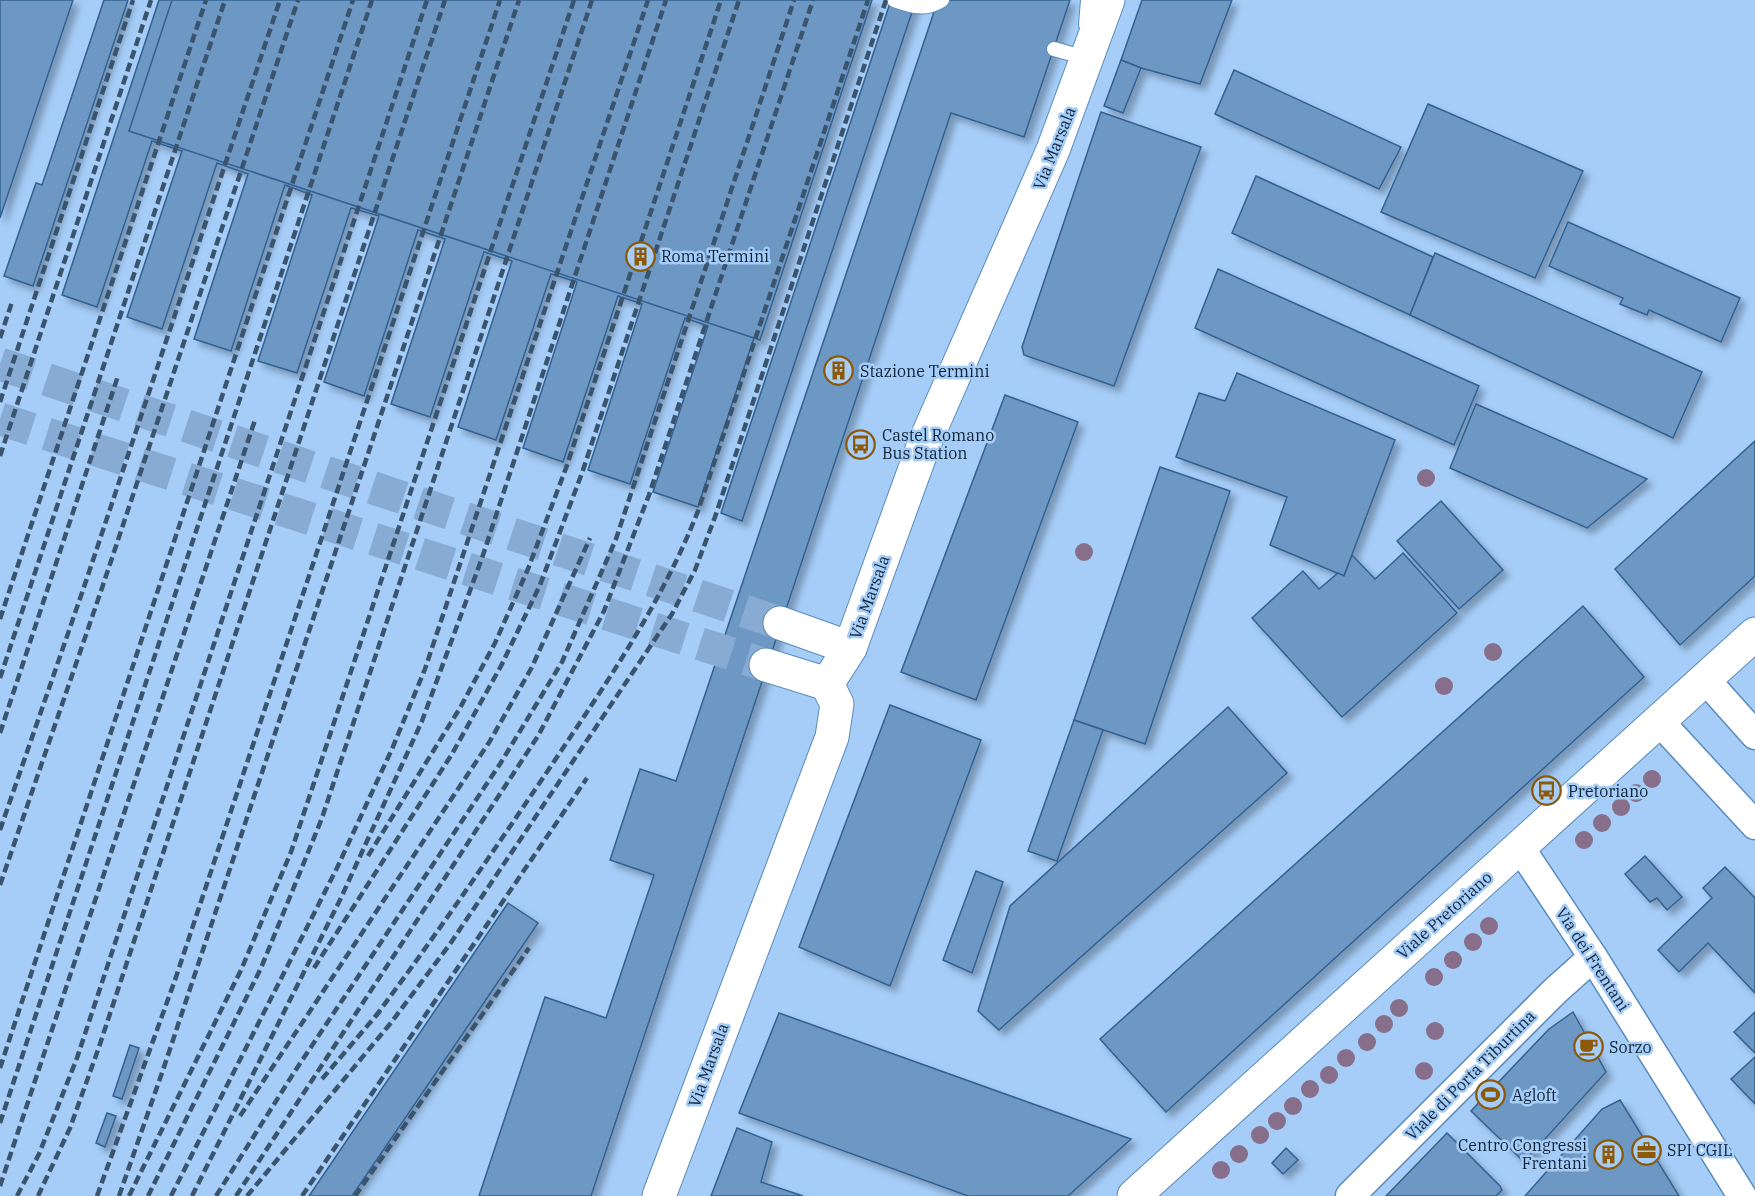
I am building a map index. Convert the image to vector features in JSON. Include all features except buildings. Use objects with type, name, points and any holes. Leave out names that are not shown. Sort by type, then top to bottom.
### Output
[{"type":"main road","name":"Via Marsala","points":[[659,1196],[832,737],[837,704],[827,684],[850,648],[930,429],[1048,163],[1108,0]]},
{"type":"main road","points":[[780,623],[850,648]]},
{"type":"main road","name":"Viale Pretoriano","points":[[1134,1196],[1755,634]]},
{"type":"main road","points":[[766,665],[827,684]]},
{"type":"street","points":[[1705,679],[1755,735]]},
{"type":"street","points":[[1659,722],[1755,825]]},
{"type":"street","name":"Via dei Frentani","points":[[1519,846],[1593,957],[1742,1196]]},
{"type":"street","name":"Viale di Porta Tiburtina","points":[[1350,1196],[1538,1008],[1593,957]]},
{"type":"lane","points":[[894,0],[920,8],[930,7],[942,0]]},
{"type":"lane","points":[[1054,49],[1088,58],[1086,29],[1088,0]]},
{"type":"tunnel","points":[[0,364],[780,623]]},
{"type":"tunnel","points":[[0,419],[766,665]]},
{"type":"railway","points":[[0,402],[133,0]]},
{"type":"railway","points":[[0,456],[151,0]]},
{"type":"railway","points":[[0,619],[206,0]]},
{"type":"railway","points":[[0,678],[225,0]]},
{"type":"railway","points":[[0,830],[83,590],[280,0]]},
{"type":"railway","points":[[0,885],[101,591],[298,0]]},
{"type":"railway","points":[[0,1068],[353,0]]},
{"type":"railway","points":[[0,1123],[372,0]]},
{"type":"railway","points":[[17,1196],[39,1154],[77,1058],[427,0]]},
{"type":"railway","points":[[38,1196],[70,1128],[99,1047],[445,0]]},
{"type":"railway","points":[[97,1196],[175,980],[500,0]]},
{"type":"railway","points":[[119,1196],[519,0]]},
{"type":"railway","points":[[129,1196],[241,970],[291,852],[574,0]]},
{"type":"railway","points":[[148,1196],[261,968],[322,818],[592,0]]},
{"type":"railway","points":[[171,1196],[337,868],[392,749],[425,669],[648,0]]},
{"type":"railway","points":[[192,1196],[340,900],[422,721],[482,558],[666,0]]},
{"type":"railway","points":[[368,856],[460,708],[495,643],[528,569],[566,468],[721,0]]},
{"type":"railway","points":[[314,968],[452,754],[501,666],[540,585],[582,473],[739,0]]},
{"type":"railway","points":[[216,1196],[295,1071],[500,764],[562,662],[616,539],[794,0]]},
{"type":"railway","points":[[236,1196],[538,736],[604,611],[649,495],[813,0]]},
{"type":"railway","points":[[375,1017],[466,891],[613,672],[651,610],[684,545],[698,511],[868,0]]},
{"type":"railway","points":[[247,1196],[390,1024],[450,944],[672,614],[695,570],[715,517],[886,0]]},
{"type":"railway","points":[[0,338],[12,302]]},
{"type":"railway","points":[[0,733],[118,376]]},
{"type":"railway","points":[[0,1186],[255,420]]},
{"type":"railway","points":[[240,1116],[490,741],[532,667],[590,538]]},
{"type":"railway","points":[[302,1196],[587,778]]},
{"type":"railway","points":[[355,1196],[529,948]]},
{"type":"railway","points":[[322,1079],[380,1011]]},
{"type":"place","name":"Roma Termini","points":[[640,256]]},
{"type":"place","name":"Stazione Termini","points":[[839,371]]},
{"type":"place","name":"Castel Romano Bus Station","points":[[861,444]]},
{"type":"place","name":"Pretoriano","points":[[1547,791]]},
{"type":"place","name":"Sorzo","points":[[1588,1047]]},
{"type":"place","name":"Agloft","points":[[1491,1095]]},
{"type":"place","name":"SPI CGIL","points":[[1646,1150]]},
{"type":"place","name":"Centro Congressi Frentani","points":[[1608,1154]]}]
